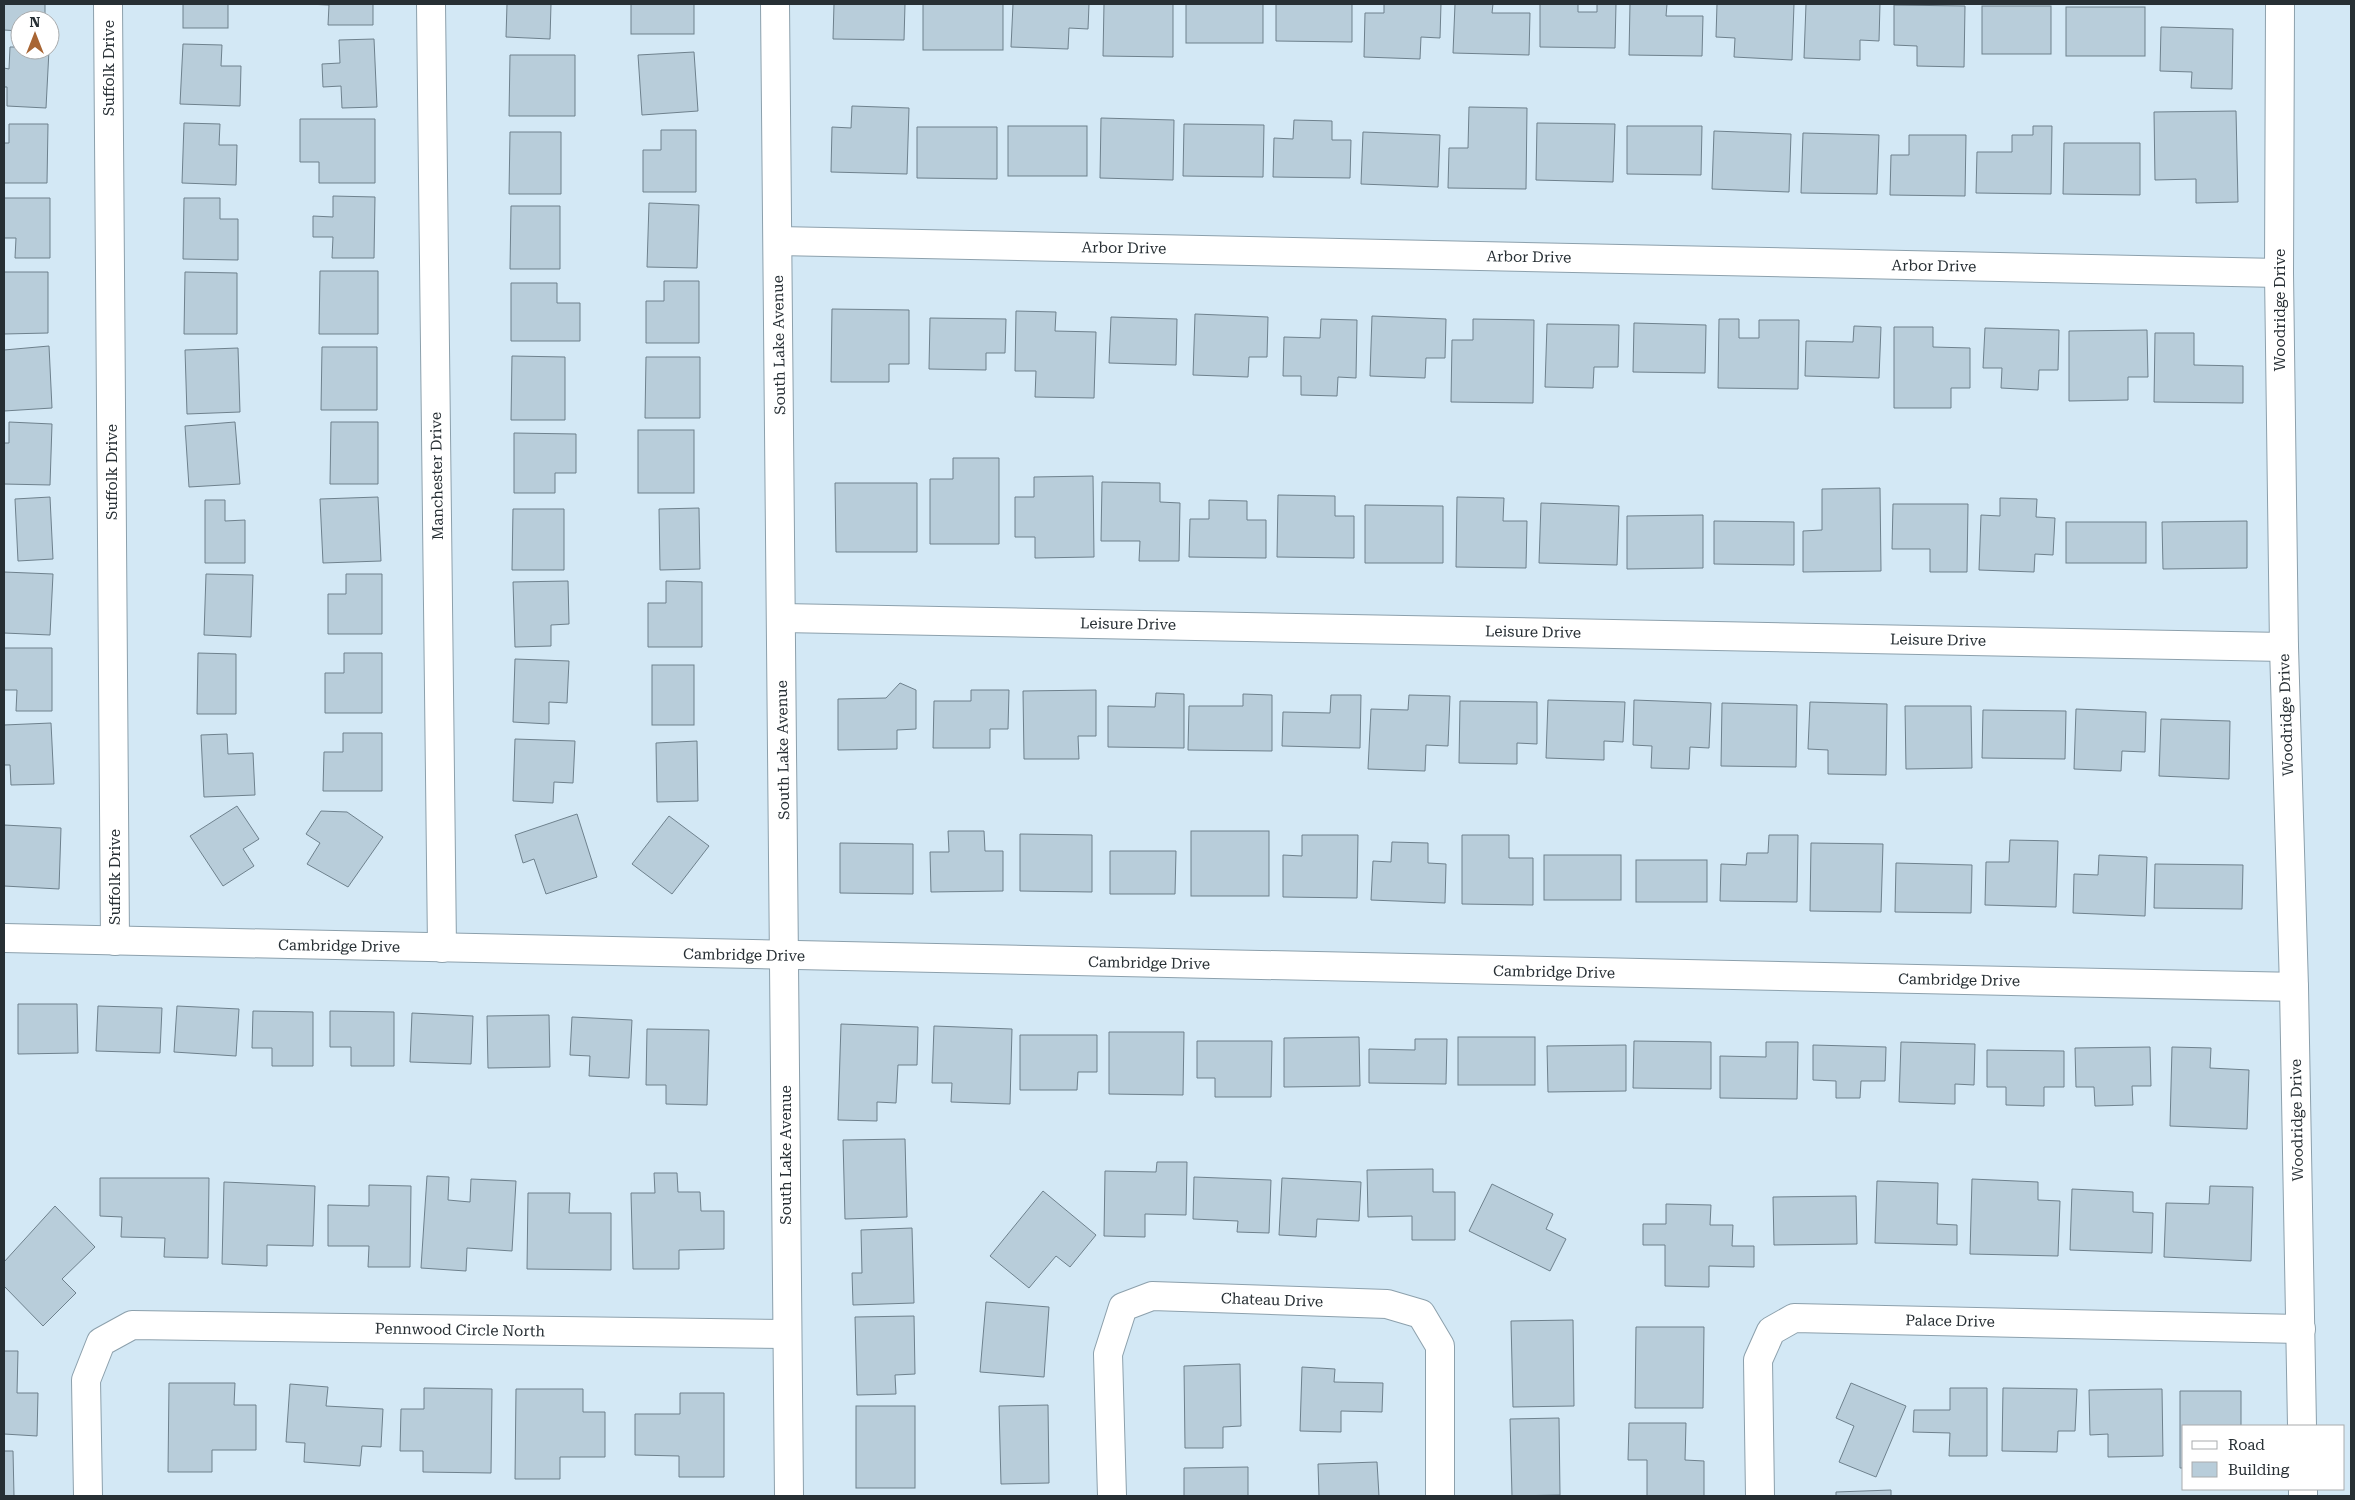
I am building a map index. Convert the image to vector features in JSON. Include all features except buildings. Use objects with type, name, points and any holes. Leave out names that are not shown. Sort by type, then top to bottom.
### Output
[{"type":"street","name":"Suffolk Drive","points":[[108,4],[115,941]]},
{"type":"street","name":"Manchester Drive","points":[[431,4],[442,948]]},
{"type":"street","name":"South Lake Avenue","points":[[775,4],[789,1496]]},
{"type":"street","name":"Woodridge Drive","points":[[2280,4],[2280,273],[2284,647],[2294,987],[2302,1425]]},
{"type":"street","name":"Arbor Drive","points":[[778,241],[2280,273]]},
{"type":"street","name":"Leisure Drive","points":[[782,618],[2284,647]]},
{"type":"street","name":"Cambridge Drive","points":[[4,938],[2294,987]]},
{"type":"street","name":"Chateau Drive","points":[[1112,1496],[1108,1354],[1123,1307],[1152,1296],[1387,1304],[1421,1314],[1440,1346],[1440,1496]]},
{"type":"street","name":"Palace Drive","points":[[1760,1496],[1758,1360],[1771,1331],[1794,1318],[2301,1329]]},
{"type":"street","name":"Pennwood Circle North","points":[[88,1496],[86,1380],[101,1342],[132,1325],[787,1334]]}]
